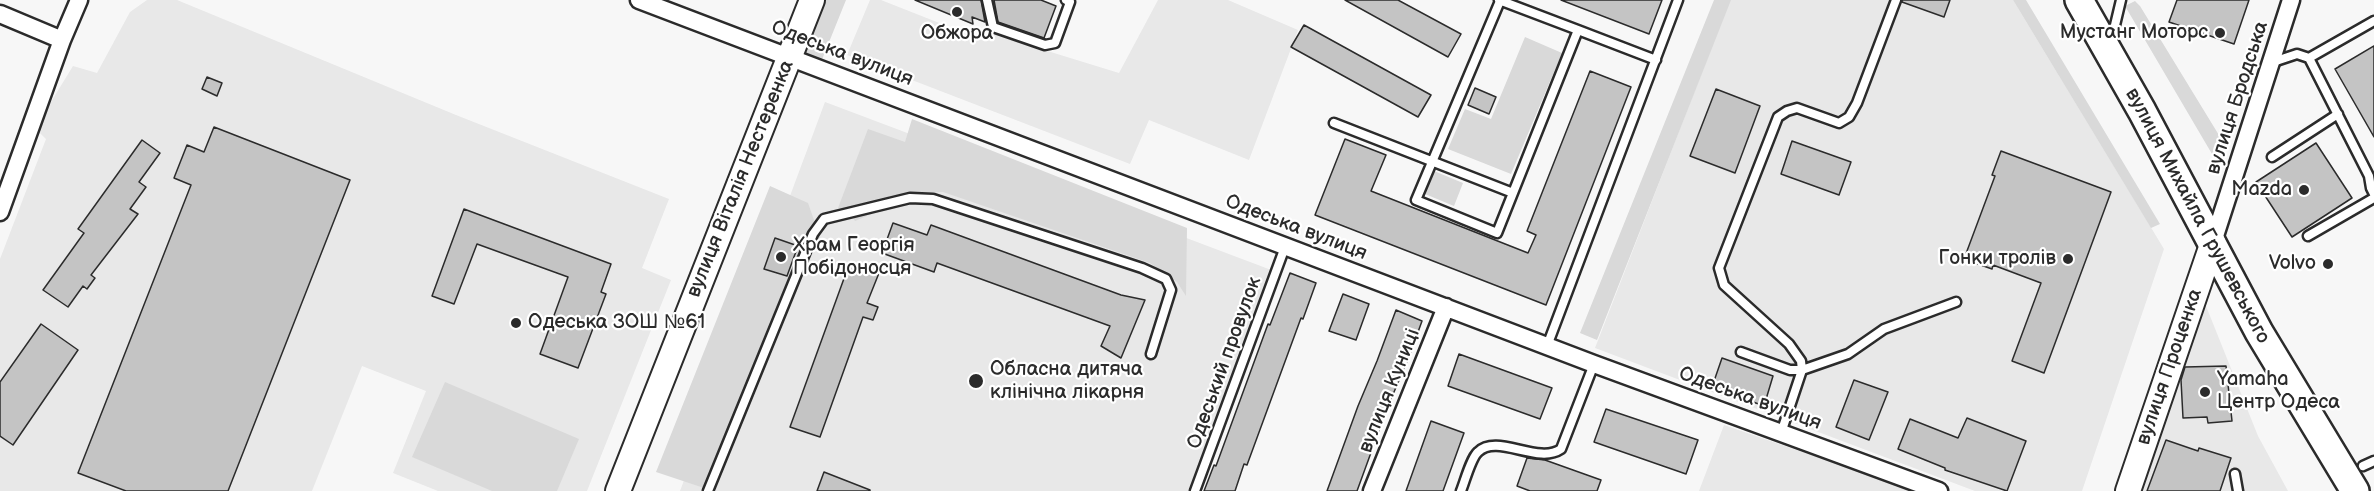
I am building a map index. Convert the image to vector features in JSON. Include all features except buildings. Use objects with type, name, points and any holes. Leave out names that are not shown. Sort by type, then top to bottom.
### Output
[{"type":"main road","name":"вулиця Віталія Нестеренка","points":[[618,491],[812,0]]},
{"type":"main road","name":"вулиця Михайла Грушевського","points":[[2079,0],[2142,111],[2259,332],[2359,478]]},
{"type":"main road","name":"вулиця Проценка","points":[[2128,491],[2213,242]]},
{"type":"street","points":[[0,212],[62,40],[79,0]]},
{"type":"street","name":"Одеська вулиця","points":[[639,0],[1546,346],[1939,491]]},
{"type":"street","name":"вулиця Бродська","points":[[2213,242],[2273,62],[2291,0]]},
{"type":"street","points":[[0,14],[62,40]]},
{"type":"street","name":"вулиця Куниці","points":[[1372,491],[1446,307]]},
{"type":"lane","points":[[987,0],[993,27],[1045,45],[1055,43],[1070,2],[1066,0]]},
{"type":"lane","points":[[1578,30],[1497,233],[1416,200],[1499,0],[1578,30],[1656,60]]},
{"type":"lane","points":[[1546,346],[1678,0]]},
{"type":"lane","points":[[1781,433],[1802,370],[1801,361],[1789,344],[1724,285],[1719,268],[1778,117],[1797,108],[1839,123],[1849,117],[1857,103],[1896,0]]},
{"type":"lane","points":[[2108,54],[2121,0]]},
{"type":"lane","points":[[2309,58],[2374,21]]},
{"type":"lane","points":[[2273,62],[2297,54],[2309,58],[2369,176],[2374,196],[2308,236]]},
{"type":"lane","points":[[2272,157],[2338,114]]},
{"type":"lane","points":[[1334,123],[1514,193]]},
{"type":"lane","points":[[708,491],[813,234],[824,219],[910,198],[933,199],[1142,268],[1166,279],[1172,290],[1151,354]]},
{"type":"lane","name":"Одеський провулок","points":[[1195,491],[1286,247]]},
{"type":"lane","points":[[1741,352],[1790,370],[1802,370],[1848,354],[1884,329],[1956,302]]},
{"type":"lane","points":[[1461,491],[1475,457],[1484,448],[1499,447],[1546,454],[1556,453],[1561,449],[1594,364]]},
{"type":"lane","points":[[2359,478],[2374,461]]},
{"type":"lane","points":[[2235,474],[2238,491]]},
{"type":"shaded area","points":[[147,0],[177,0],[456,115],[669,199],[642,268],[671,280],[587,491],[438,491],[393,473],[426,391],[362,366],[312,491],[0,491],[0,259],[46,139],[35,128],[73,66],[97,73],[130,12]]},
{"type":"shaded area","points":[[826,0],[846,0],[819,67],[804,56]]},
{"type":"shaded area","points":[[870,0],[881,0],[985,41],[989,33],[1119,73],[1158,0],[1228,0],[1298,30],[1249,160],[1149,120],[1130,164],[847,55]]},
{"type":"shaded area","points":[[1714,0],[1731,0],[1597,340],[1580,333]]},
{"type":"shaded area","points":[[1730,0],[2013,0],[2164,249],[2082,491],[1975,491],[1595,348]]},
{"type":"shaded area","points":[[2013,0],[2026,0],[2160,224],[2151,228]]},
{"type":"shaded area","points":[[2135,1],[2225,145],[2212,154],[2125,6]]},
{"type":"shaded area","points":[[1525,37],[1562,53],[1511,174],[1448,149],[1465,109],[1491,119]]},
{"type":"shaded area","name":"Обласна дитяча клінічна лікарня","points":[[825,102],[1274,271],[1188,491],[680,491]]},
{"type":"shaded area","points":[[912,119],[1187,228],[1186,296],[1177,282],[1150,263],[943,192],[921,193],[855,221],[850,213],[838,208],[868,129],[905,142]]},
{"type":"shaded area","points":[[1434,171],[1463,183],[1454,206],[1425,194]]},
{"type":"shaded area","points":[[770,186],[808,203],[820,237],[704,488],[656,472]]},
{"type":"shaded area","points":[[2204,301],[2258,436],[2288,491],[2136,491]]},
{"type":"shaded area","points":[[445,382],[579,439],[557,491],[492,491],[412,457]]},
{"type":"shaded area","points":[[1724,425],[1916,491],[1699,491]]},
{"type":"place","name":"Обжора","points":[[957,12]]},
{"type":"place","name":"Мустанг Моторс","points":[[2220,33]]},
{"type":"place","name":"Mazda","points":[[2304,190]]},
{"type":"place","name":"Храм Георгія Побідоносця","points":[[781,257]]},
{"type":"place","name":"Гонки тролів","points":[[2068,259]]},
{"type":"place","name":"Volvo","points":[[2328,264]]},
{"type":"place","name":"Одеська ЗОШ №61","points":[[516,323]]},
{"type":"place","name":"Обласна дитяча клінічна лікарня","points":[[976,381]]},
{"type":"place","name":"Yamaha Центр Одеса","points":[[2205,392]]}]
